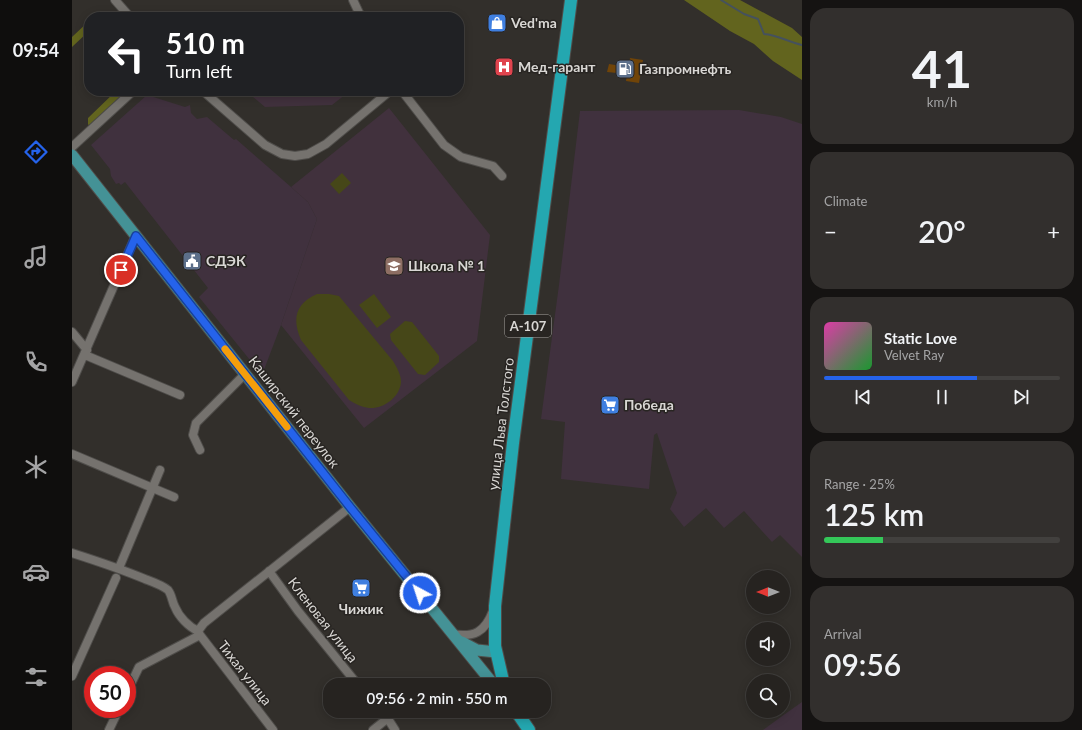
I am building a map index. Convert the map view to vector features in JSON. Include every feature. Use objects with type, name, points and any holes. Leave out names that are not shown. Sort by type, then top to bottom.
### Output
[{"type":"highway","name":"улица Льва Толстого","points":[[502,678],[496,652],[495,606],[513,443],[571,0]]},
{"type":"highway","points":[[521,718],[529,730]]},
{"type":"main road","name":"Каширский переулок","points":[[72,155],[350,507],[488,678]]},
{"type":"main road","points":[[452,634],[477,650],[496,652]]},
{"type":"street","points":[[115,0],[126,12]]},
{"type":"street","points":[[353,0],[359,12]]},
{"type":"street","points":[[72,147],[128,96]]},
{"type":"street","points":[[209,96],[265,145],[282,154],[295,156],[308,154],[326,144],[384,96]]},
{"type":"street","points":[[406,96],[444,146],[460,157],[494,166],[502,176]]},
{"type":"street","points":[[72,382],[136,236]]},
{"type":"street","points":[[72,332],[86,352],[180,395]]},
{"type":"street","points":[[200,450],[193,435],[196,423],[245,374]]},
{"type":"street","points":[[72,454],[174,497]]},
{"type":"street","points":[[72,554],[119,568],[160,470]]},
{"type":"street","points":[[136,672],[139,666],[199,633],[204,623],[350,507]]},
{"type":"street","name":"Тихая улица","points":[[119,568],[168,590],[180,615],[199,633],[273,730]]},
{"type":"street","name":"Кленовая улица","points":[[269,571],[298,611],[352,678]]},
{"type":"street","points":[[72,676],[116,578]]},
{"type":"street","points":[[452,634],[465,636],[480,631],[486,625],[495,606]]},
{"type":"street","points":[[109,730],[115,718]]},
{"type":"street","points":[[373,730],[388,718],[395,730]]},
{"type":"shaded area","points":[[684,0],[740,0],[792,28],[802,37],[802,80],[773,61],[754,44],[730,31]]},
{"type":"shaded area","points":[[84,26],[84,36],[72,47],[72,37]]},
{"type":"shaded area","points":[[111,96],[121,96],[88,125],[88,118]]},
{"type":"shaded area","points":[[146,96],[185,107],[190,105],[191,113],[197,119],[207,117],[234,140],[236,139],[308,202],[317,219],[281,325],[262,375],[199,297],[208,288],[125,182],[121,185],[119,183],[116,184],[111,176],[110,169],[91,145]]},
{"type":"shaded area","points":[[252,96],[344,96],[332,105],[265,107]]},
{"type":"shaded area","name":"Школа № 1","points":[[389,108],[490,235],[477,341],[364,428],[281,325],[317,219],[308,202],[291,187]]},
{"type":"shaded area","points":[[739,110],[781,117],[802,124],[802,557],[780,535],[772,542],[744,511],[724,528],[706,508],[684,527],[670,509],[677,493],[657,433],[654,435],[649,489],[561,479],[565,422],[541,419],[580,111]]},
{"type":"shaded area","points":[[342,173],[351,183],[339,194],[330,184]]},
{"type":"shaded area","points":[[317,294],[339,296],[393,361],[400,374],[401,382],[398,393],[390,401],[375,408],[369,408],[349,400],[301,340],[296,319],[297,313],[304,302]]},
{"type":"shaded area","points":[[374,294],[391,317],[377,328],[359,305]]},
{"type":"shaded area","points":[[405,321],[412,322],[439,356],[439,362],[425,375],[418,374],[391,340],[390,334]]},
{"type":"shaded area","points":[[802,702],[802,730],[763,730],[780,718],[790,718],[790,710]]},
{"type":"building","name":"Газпромнефть","points":[[630,58],[643,60],[639,83],[626,81],[627,74],[607,72],[609,64],[628,67]]},
{"type":"waterway","points":[[721,0],[744,14],[758,19],[764,34],[802,45]]},
{"type":"slow traffic","points":[[225,349],[287,427]]},
{"type":"place","name":"Ved'ma","points":[[497,23]]},
{"type":"place","name":"Мед-гарант","points":[[504,67]]},
{"type":"place","name":"Газпромнефть","points":[[625,69]]},
{"type":"place","name":"СДЭК","points":[[192,261]]},
{"type":"place","name":"Школа № 1","points":[[394,266]]},
{"type":"place","name":"Победа","points":[[610,405]]},
{"type":"place","name":"Чижик","points":[[361,588]]},
{"type":"route","points":[[121,270],[136,236],[318,467],[420,593]]}]
